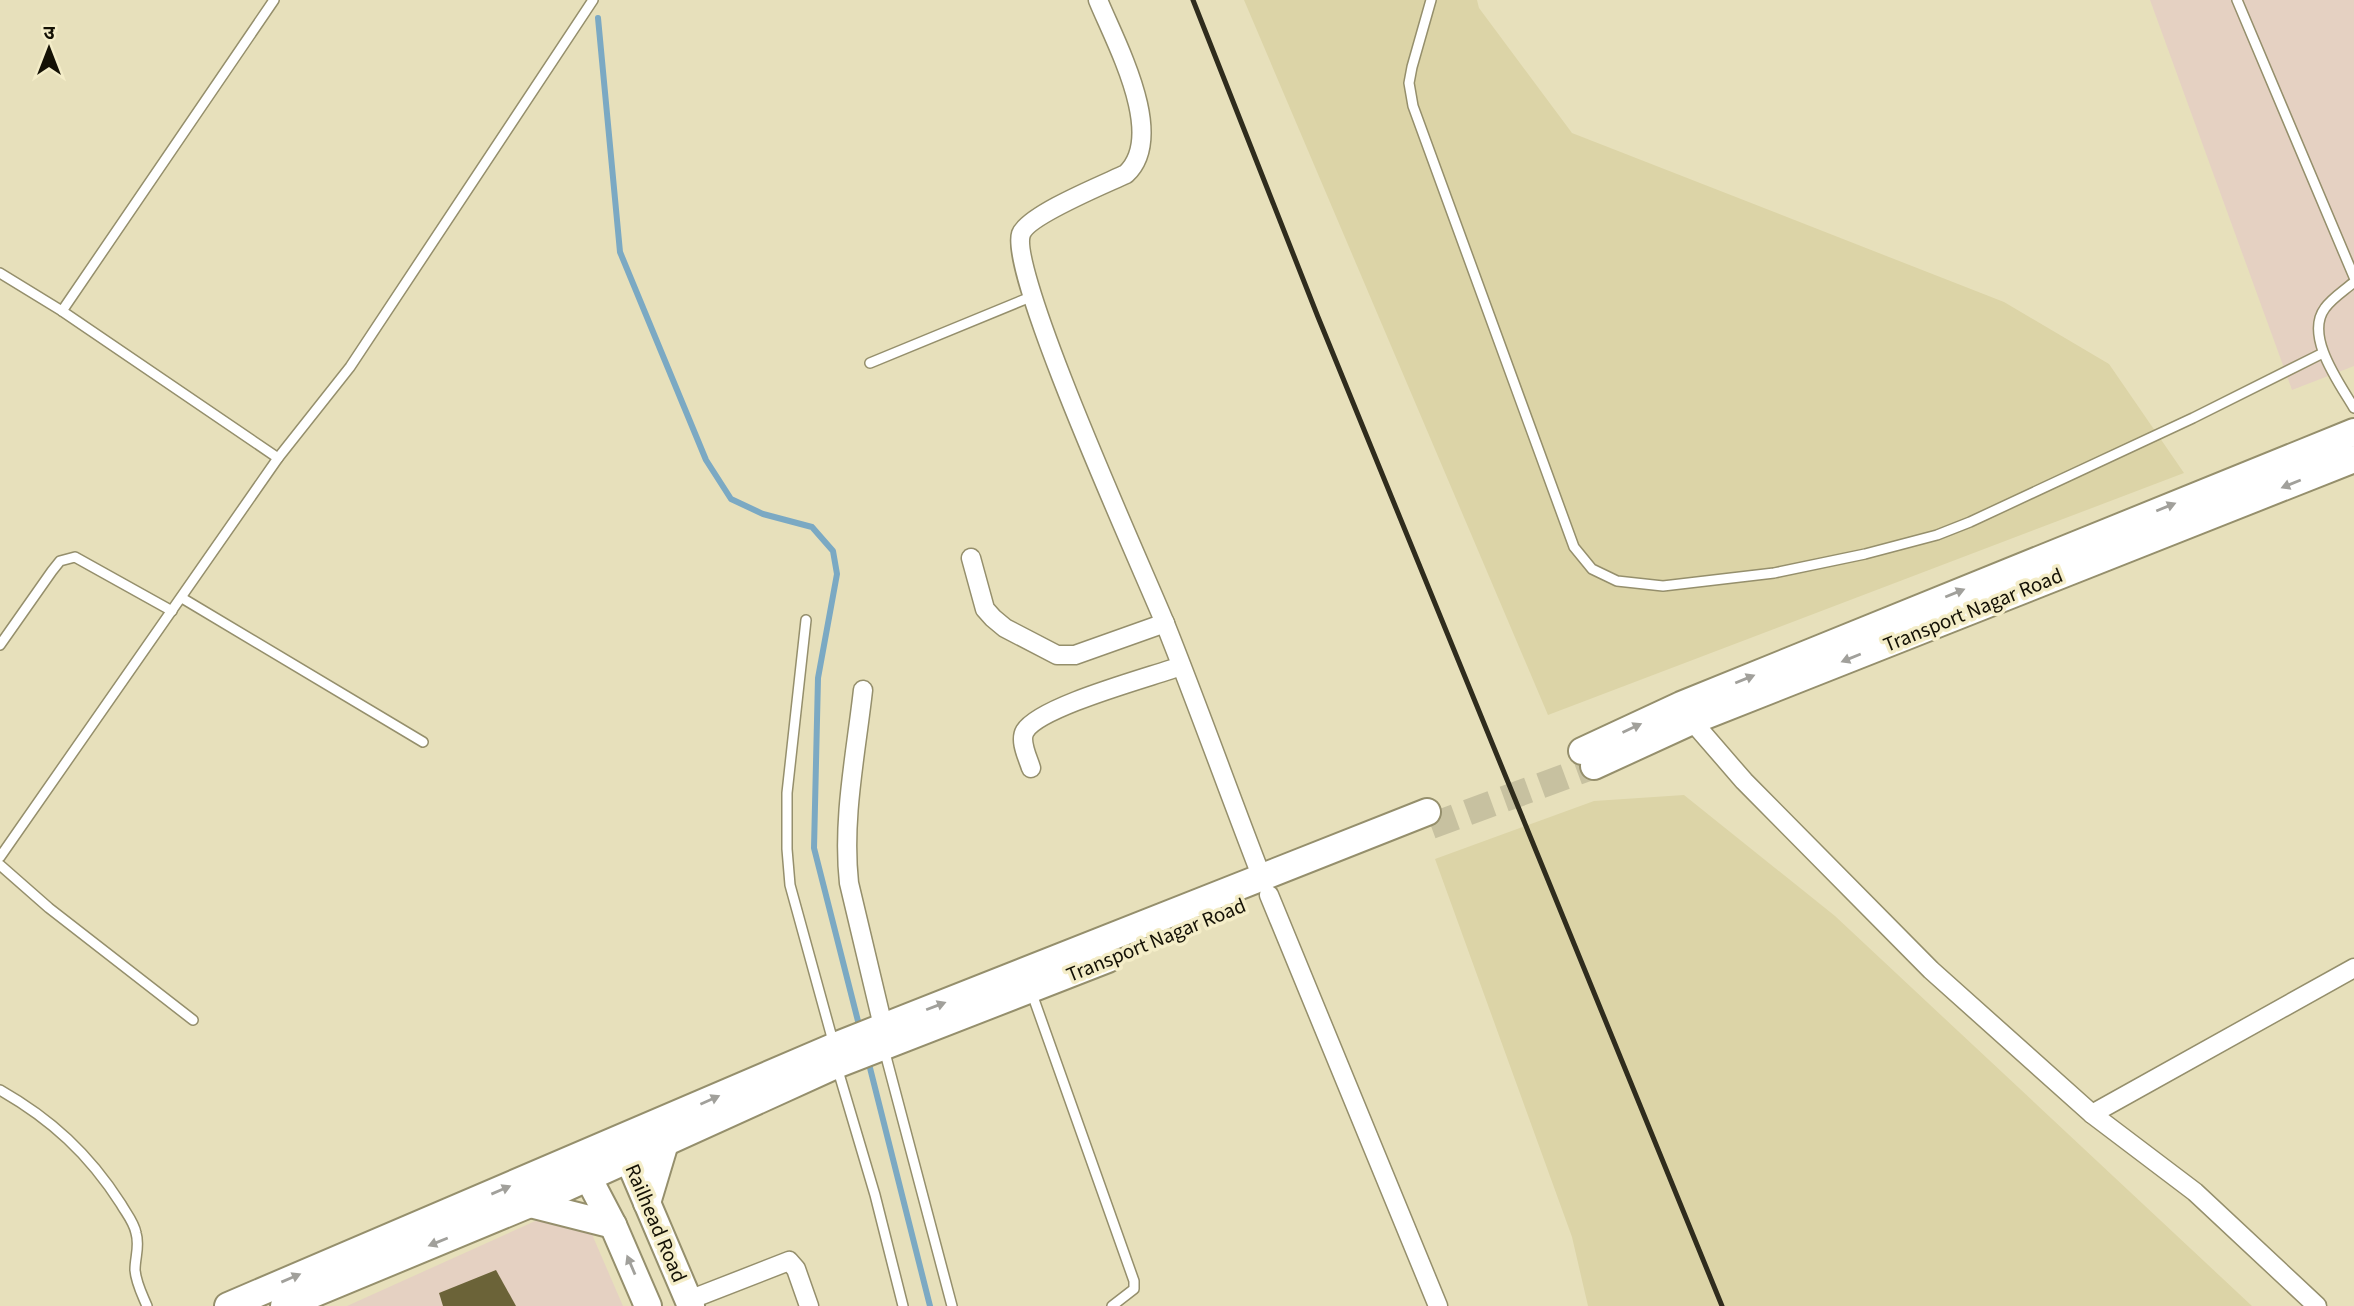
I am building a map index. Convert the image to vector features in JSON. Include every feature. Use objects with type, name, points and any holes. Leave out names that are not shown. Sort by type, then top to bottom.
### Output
[{"type":"main road","name":"Transport Nagar Road","points":[[1588,759],[1686,713],[2354,432]]},
{"type":"main road","name":"Transport Nagar Road","points":[[1686,713],[2354,458]]},
{"type":"main road","name":"Transport Nagar Road","points":[[880,1038],[1031,989],[1429,819]]},
{"type":"main road","points":[[229,1306],[583,1168],[839,1054],[1266,887]]},
{"type":"main road","points":[[624,1149],[665,1143],[839,1054]]},
{"type":"main road","points":[[647,1203],[665,1143]]},
{"type":"main road","name":"Railhead Road","points":[[624,1149],[690,1303]]},
{"type":"main road","points":[[301,1303],[530,1204],[583,1168]]},
{"type":"main road","name":"Railhead Road","points":[[583,1168],[613,1224],[648,1306]]},
{"type":"main road","points":[[530,1204],[613,1224]]},
{"type":"street","points":[[1098,0],[1140,109],[1143,133],[1140,153],[1134,167],[1126,174],[1041,215],[1027,226],[1020,242],[1033,296],[1048,343],[1165,623],[1266,887],[1434,1303]]},
{"type":"street","points":[[971,558],[985,608],[993,618],[1005,628],[1057,654],[1075,655],[1165,623]]},
{"type":"street","points":[[1031,768],[1023,737],[1026,730],[1038,720],[1062,706],[1181,666]]},
{"type":"street","points":[[863,690],[846,840],[847,868],[880,1038]]},
{"type":"street","points":[[1686,713],[1744,781],[1931,970],[2092,1115],[2195,1192],[2317,1306]]},
{"type":"street","points":[[2092,1115],[2354,968]]},
{"type":"street","points":[[690,1303],[789,1261],[796,1269],[809,1306]]},
{"type":"lane","points":[[62,311],[274,0]]},
{"type":"lane","points":[[0,857],[278,458],[350,367],[593,0]]},
{"type":"lane","points":[[1431,0],[1409,83],[1413,106],[1574,547],[1592,569],[1617,582],[1663,586],[1774,573],[1866,554],[1937,535],[2109,457],[2323,353]]},
{"type":"lane","points":[[2237,0],[2354,276]]},
{"type":"lane","points":[[0,273],[62,311],[278,458]]},
{"type":"lane","points":[[2354,282],[2325,308],[2320,320],[2319,334],[2323,353],[2354,408]]},
{"type":"lane","points":[[870,363],[1033,296]]},
{"type":"lane","points":[[0,645],[52,571],[60,561],[68,558],[75,557],[93,566],[172,611]]},
{"type":"lane","points":[[182,598],[423,742]]},
{"type":"lane","points":[[806,620],[787,793],[790,885],[839,1054],[903,1306]]},
{"type":"lane","points":[[0,865],[49,908],[193,1020]]},
{"type":"lane","points":[[1031,989],[1134,1281],[1132,1293],[1112,1306]]},
{"type":"lane","points":[[880,1038],[952,1306]]},
{"type":"lane","points":[[0,1090],[28,1106],[66,1136],[106,1182],[135,1229],[138,1242],[136,1276],[147,1306]]},
{"type":"shaded area","points":[[1244,0],[1477,0],[1479,8],[1572,133],[2004,302],[2109,364],[2184,473],[1548,715]]},
{"type":"shaded area","points":[[2150,0],[2354,0],[2354,366],[2292,390]]},
{"type":"shaded area","points":[[1684,795],[1835,916],[2252,1306],[1588,1306],[1572,1237],[1435,859],[1594,801]]},
{"type":"shaded area","points":[[542,1218],[591,1232],[623,1306],[347,1306]]},
{"type":"building","points":[[496,1270],[516,1306],[443,1306],[439,1293]]},
{"type":"waterway","points":[[598,18],[620,252],[706,460],[731,499],[763,514],[812,527],[833,551],[837,574],[818,678],[814,848],[860,1029]]},
{"type":"waterway","points":[[868,1060],[930,1306]]},
{"type":"tunnel","points":[[1431,826],[1594,766]]},
{"type":"railway","points":[[1193,0],[1318,317],[1722,1306]]}]
